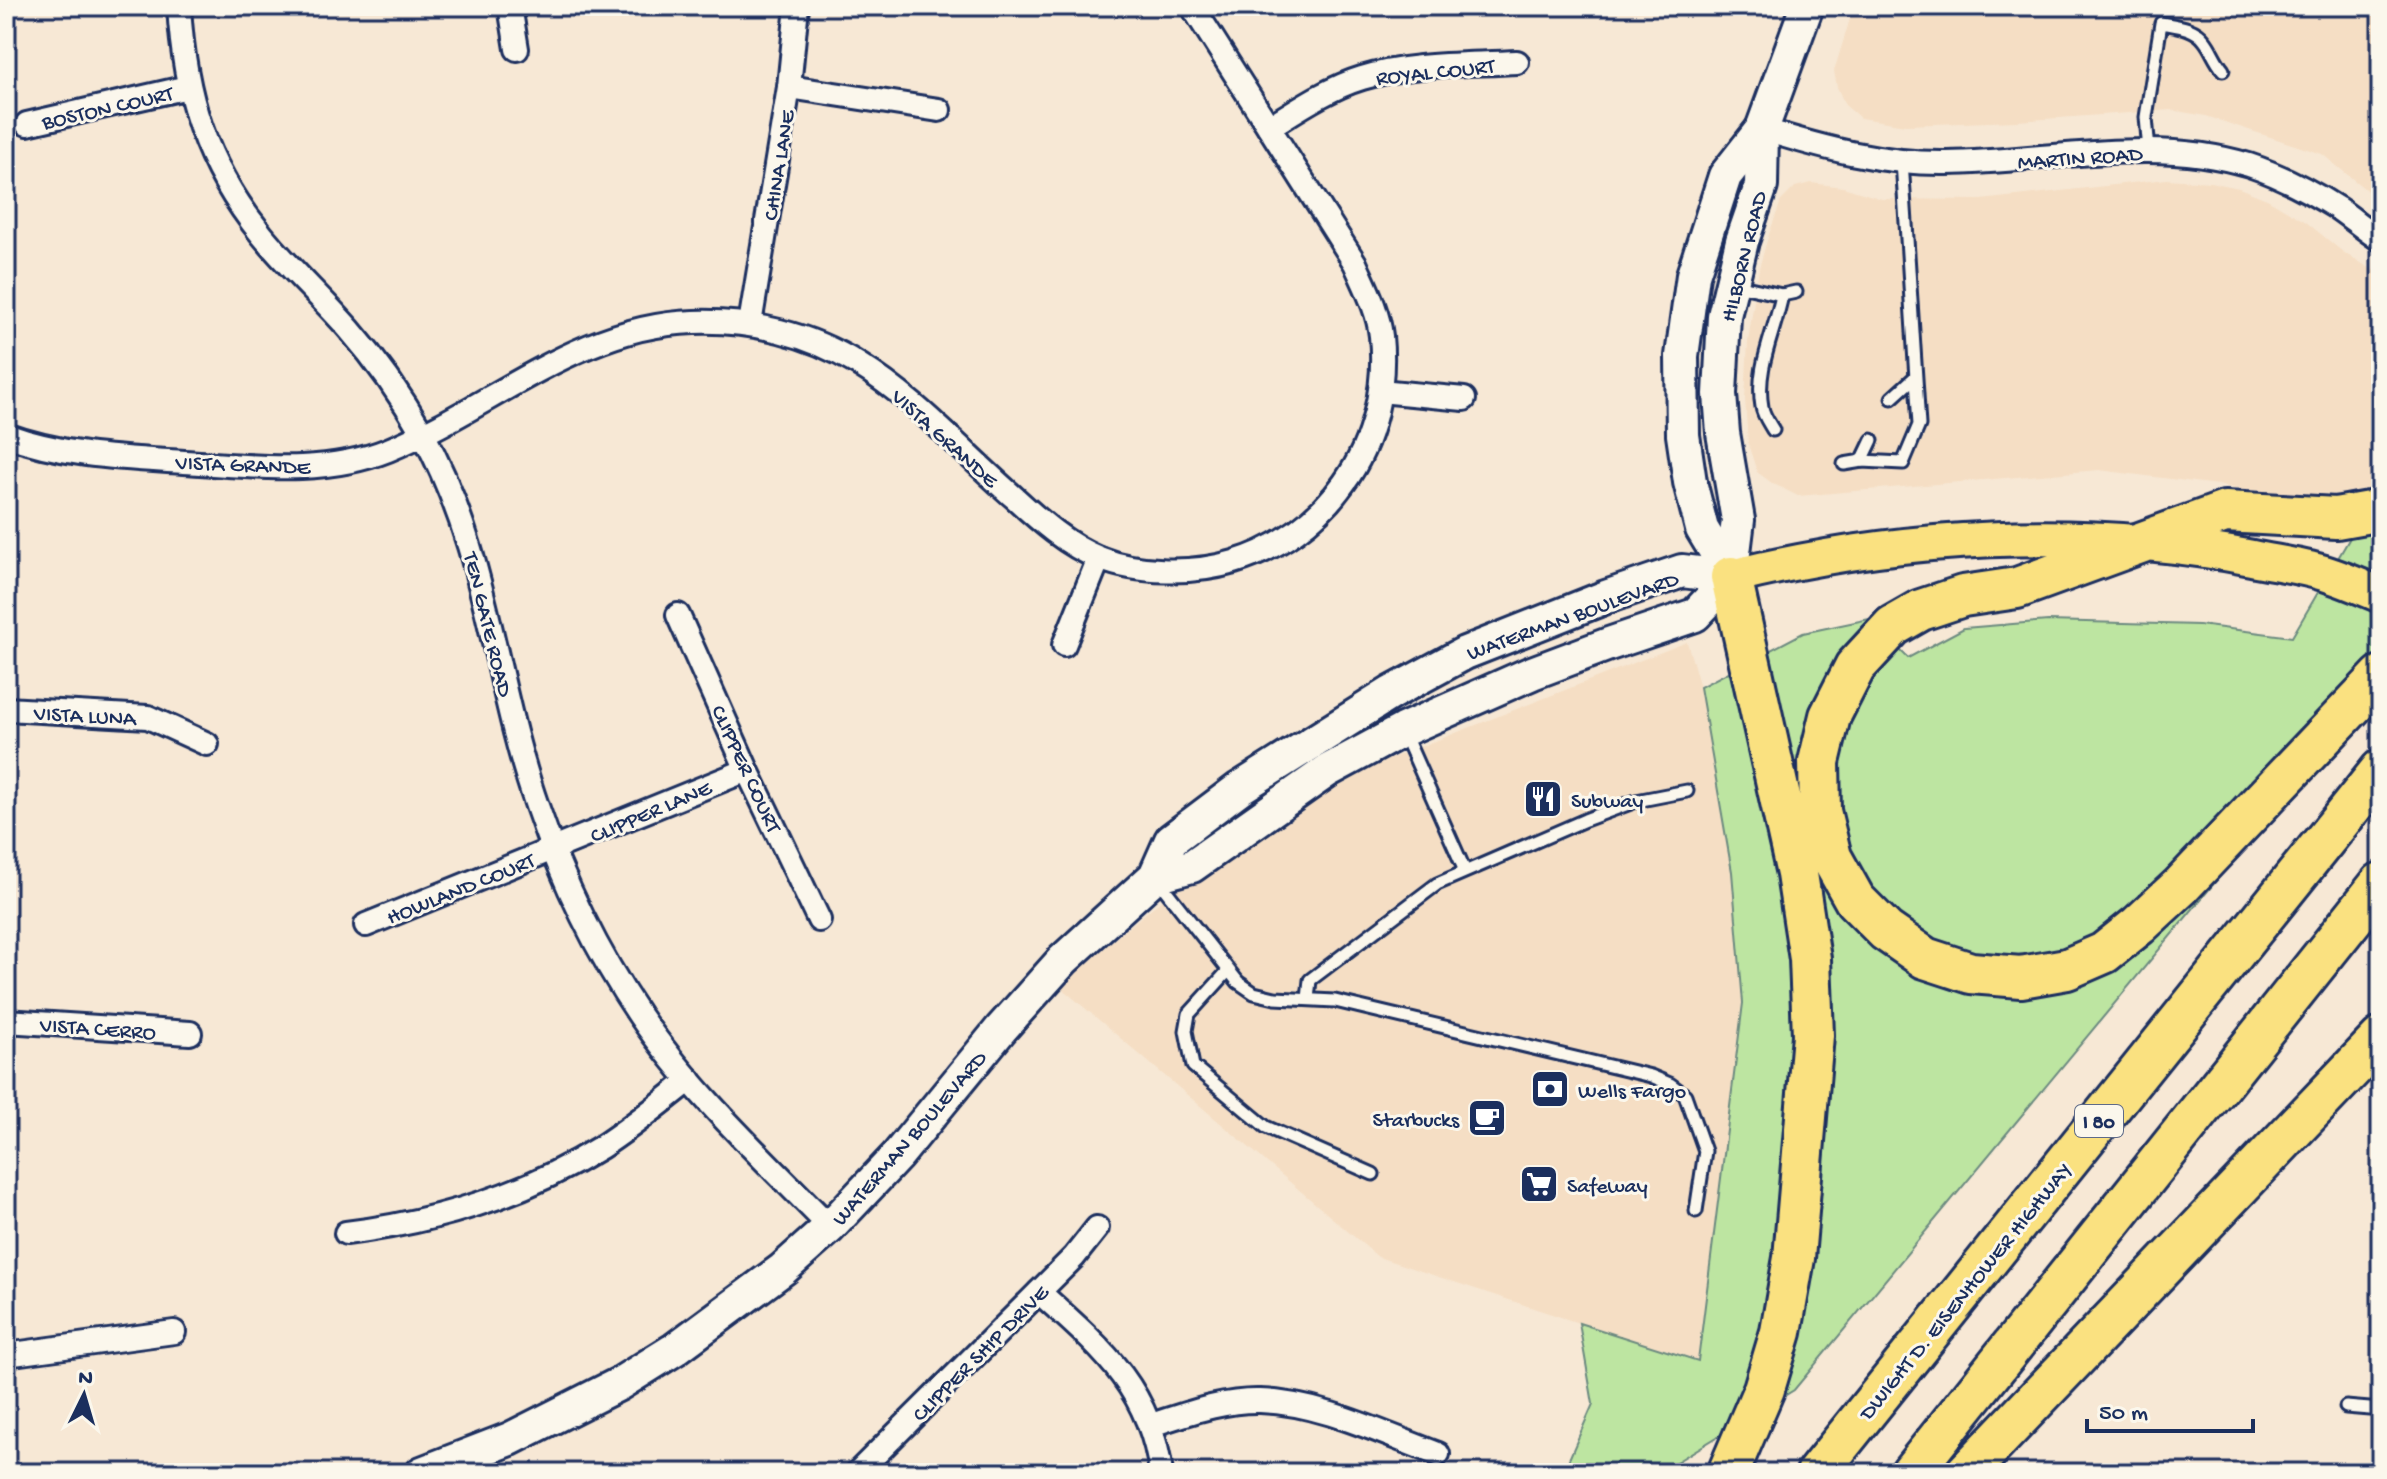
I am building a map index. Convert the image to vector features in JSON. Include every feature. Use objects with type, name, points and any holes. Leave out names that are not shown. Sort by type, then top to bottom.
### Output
[{"type":"highway","points":[[2381,510],[2336,518],[2225,512],[2017,588],[1963,596],[1921,610],[1893,626],[1855,667],[1830,716],[1819,762],[1820,811],[1831,857],[1855,900],[1886,931],[1925,958],[1971,973],[2021,977],[2067,969],[2104,953],[2181,886],[2381,676]]},
{"type":"highway","points":[[1728,1473],[1764,1389],[1781,1332],[1794,1258],[1813,1035],[1810,959],[1797,874],[1731,577]]},
{"type":"highway","name":"DWIGHT D. EISENHOWER HIGHWAY","points":[[1817,1473],[2381,770]]},
{"type":"highway","points":[[1911,1473],[2381,883]]},
{"type":"highway","points":[[1966,1473],[2381,1038]]},
{"type":"main road","name":"HILBORN ROAD","points":[[1731,577],[1702,529],[1690,482],[1683,435],[1682,356],[1693,275],[1725,176],[1762,129],[1807,6]]},
{"type":"main road","name":"HILBORN ROAD","points":[[1731,577],[1738,520],[1723,433],[1720,394],[1724,316],[1742,241],[1761,186],[1762,129]]},
{"type":"main road","name":"WATERMAN BOULEVARD","points":[[422,1473],[510,1439],[619,1384],[675,1349],[783,1269],[830,1227],[897,1156],[1001,1029],[1063,960],[1155,876],[1171,840],[1240,788],[1364,708],[1465,653],[1592,602],[1682,571],[1731,577],[1826,556],[1930,543],[2004,539],[2136,543],[2220,552],[2321,572],[2381,595]]},
{"type":"main road","name":"WATERMAN BOULEVARD","points":[[1155,876],[1192,866],[1327,771],[1403,730],[1520,678],[1695,615],[1731,577]]},
{"type":"street","name":"TEN GATE ROAD","points":[[179,6],[188,87],[204,136],[230,190],[262,235],[352,332],[399,393],[444,476],[467,534],[481,582],[536,805],[573,900],[641,1017],[690,1080],[830,1227]]},
{"type":"street","points":[[510,6],[517,49]]},
{"type":"street","name":"CHINA LANE","points":[[750,324],[789,87],[797,6]]},
{"type":"street","name":"VISTA GRANDE","points":[[6,435],[28,443],[92,456],[309,468],[366,458],[422,433],[569,354],[633,329],[693,322],[750,324],[810,340],[857,363],[899,393],[1051,530],[1099,558],[1155,570],[1185,570],[1216,567],[1266,550],[1308,522],[1347,479],[1370,434],[1380,391],[1381,336],[1368,292],[1355,263],[1192,6]]},
{"type":"street","name":"ROYAL COURT","points":[[1269,127],[1318,98],[1361,78],[1405,69],[1517,62]]},
{"type":"street","name":"BOSTON COURT","points":[[27,124],[188,87]]},
{"type":"street","points":[[789,87],[939,110]]},
{"type":"street","name":"MARTIN ROAD","points":[[1762,129],[1813,145],[1902,161],[2010,161],[2149,151],[2215,157],[2251,166],[2304,189],[2381,240]]},
{"type":"street","points":[[1380,391],[1464,399]]},
{"type":"street","points":[[1064,645],[1099,558]]},
{"type":"street","name":"CLIPPER COURT","points":[[678,615],[747,770],[819,920]]},
{"type":"street","name":"VISTA LUNA","points":[[6,709],[148,717],[207,744]]},
{"type":"street","name":"CLIPPER LANE","points":[[553,850],[747,770]]},
{"type":"street","name":"HOWLAND COURT","points":[[366,925],[553,850]]},
{"type":"street","name":"VISTA CERRO","points":[[6,1021],[190,1033]]},
{"type":"street","points":[[346,1233],[396,1227],[473,1207],[539,1180],[601,1147],[690,1080]]},
{"type":"street","name":"CLIPPER SHIP DRIVE","points":[[857,1473],[1074,1257],[1097,1228]]},
{"type":"street","points":[[1039,1292],[1097,1345],[1131,1386],[1151,1425],[1161,1473]]},
{"type":"street","points":[[6,1355],[174,1332]]},
{"type":"street","points":[[1151,1425],[1215,1406],[1258,1401],[1309,1407],[1438,1454]]},
{"type":"lane","points":[[2149,151],[2146,117],[2161,23],[2189,28],[2205,40],[2211,56],[2223,70]]},
{"type":"lane","points":[[1844,464],[1862,461],[1903,463],[1919,425],[1902,161]]},
{"type":"lane","points":[[1731,284],[1782,295],[1796,292]]},
{"type":"lane","points":[[1773,430],[1761,409],[1763,357],[1776,326],[1782,295]]},
{"type":"lane","points":[[1892,398],[1914,378]]},
{"type":"lane","points":[[1862,461],[1872,440]]},
{"type":"lane","points":[[1403,730],[1465,871]]},
{"type":"lane","points":[[1308,999],[1310,980],[1437,884],[1636,801],[1687,791]]},
{"type":"lane","points":[[1155,876],[1228,971],[1254,993],[1275,998],[1335,1001],[1651,1076],[1670,1084],[1685,1095],[1705,1151],[1696,1211]]},
{"type":"lane","points":[[1228,971],[1189,1014],[1186,1031],[1193,1066],[1266,1127],[1373,1174]]},
{"type":"lane","points":[[2346,1407],[2381,1410]]},
{"type":"shaded area","points":[[1854,6],[2381,6],[2381,202],[2322,154],[2206,116],[2171,110],[1906,125],[1860,118],[1845,105],[1834,71]]},
{"type":"shaded area","points":[[2167,179],[2210,182],[2239,188],[2269,200],[2381,275],[2381,491],[2357,498],[2283,500],[2218,485],[2099,470],[1798,496],[1757,472],[1748,444],[1745,399],[1748,341],[1759,268],[1769,234],[1781,201],[1795,187],[1811,183],[1843,187],[1882,199],[1981,200]]},
{"type":"shaded area","points":[[1687,642],[1700,687],[1732,872],[1743,1003],[1698,1362],[1378,1257],[1059,986],[1154,906],[1326,784]]},
{"type":"green space","points":[[2381,530],[2381,682],[1794,1390],[1673,1464],[1667,1473],[1563,1473],[1593,1404],[1579,1323],[1698,1361],[1743,1003],[1732,872],[1700,687],[1803,633],[1869,619],[1908,658],[1964,628],[2048,621],[2199,625],[2292,637],[2351,536]]},
{"type":"place","name":"Subway","points":[[1543,799]]},
{"type":"place","name":"Wells Fargo","points":[[1550,1089]]},
{"type":"place","name":"Starbucks","points":[[1487,1118]]},
{"type":"place","name":"Safeway","points":[[1539,1184]]}]
